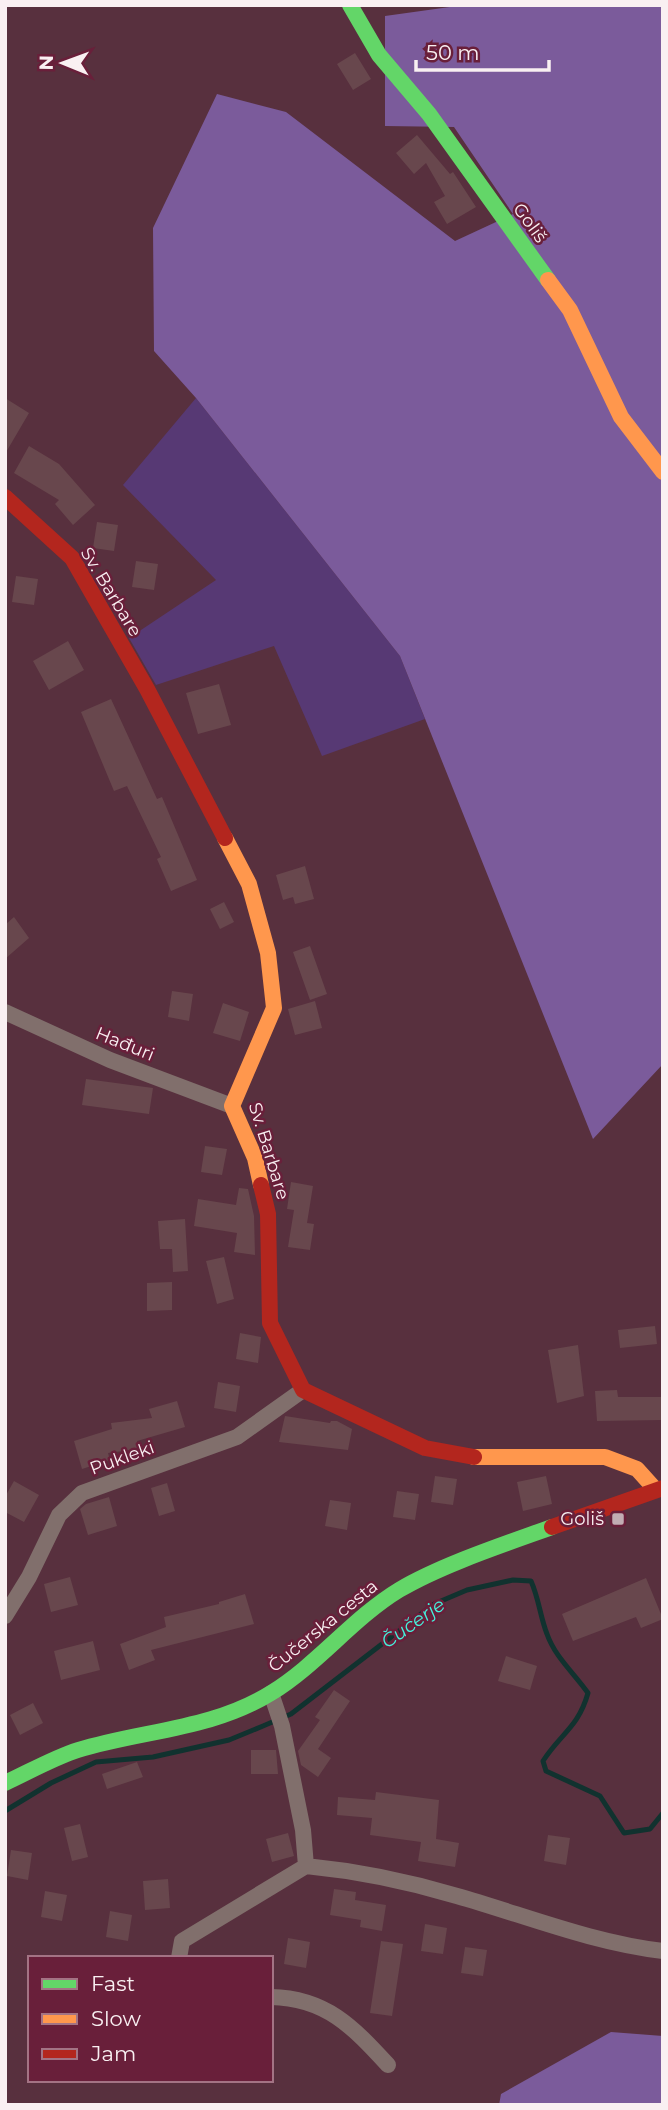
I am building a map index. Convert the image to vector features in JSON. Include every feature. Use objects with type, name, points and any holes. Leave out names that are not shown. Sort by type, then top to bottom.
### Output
[{"type":"street","name":"Goliš","points":[[350,5],[379,55],[429,114],[570,310],[621,417],[663,472]]},
{"type":"street","name":"Sv. Barbare","points":[[5,497],[72,558],[146,689],[249,884],[268,953],[274,1008],[232,1106],[255,1158],[268,1214],[270,1323],[303,1390]]},
{"type":"street","name":"Hađuri","points":[[5,1012],[110,1060],[232,1106]]},
{"type":"street","points":[[303,1390],[425,1448],[465,1457],[605,1457],[637,1469],[659,1488]]},
{"type":"street","name":"Pukleki","points":[[5,1616],[29,1577],[59,1515],[82,1493],[237,1437],[303,1390]]},
{"type":"street","name":"Čučerska cesta","points":[[5,1783],[75,1751],[128,1737],[195,1726],[273,1700],[399,1590],[493,1548],[659,1488]]},
{"type":"street","points":[[273,1700],[282,1726],[303,1830],[306,1866]]},
{"type":"street","points":[[179,1956],[182,1941],[306,1866],[363,1872],[630,1945],[663,1951]]},
{"type":"street","points":[[273,1997],[294,1998],[348,2022],[388,2065]]},
{"type":"shaded area","points":[[464,5],[663,5],[663,1064],[593,1139],[400,656],[196,398],[154,351],[153,228],[217,94],[286,112],[455,241],[513,214],[454,127],[385,126],[385,16]]},
{"type":"shaded area","points":[[196,398],[400,656],[425,719],[322,756],[274,646],[156,685],[129,638],[216,580],[123,485]]},
{"type":"shaded area","points":[[611,2032],[663,2036],[663,2105],[499,2105],[501,2094]]},
{"type":"building","points":[[355,53],[371,79],[353,90],[337,64]]},
{"type":"building","points":[[417,135],[450,174],[453,172],[476,207],[447,224],[434,202],[445,196],[426,163],[414,174],[396,153]]},
{"type":"building","points":[[5,398],[29,413],[5,454]]},
{"type":"building","points":[[29,446],[59,464],[95,505],[73,525],[55,504],[59,500],[14,473]]},
{"type":"building","points":[[97,522],[118,525],[114,551],[93,548]]},
{"type":"building","points":[[136,561],[158,564],[154,590],[132,587]]},
{"type":"building","points":[[16,576],[38,579],[34,605],[12,602]]},
{"type":"building","points":[[68,641],[84,670],[49,690],[33,661]]},
{"type":"building","points":[[219,684],[231,725],[198,734],[186,693]]},
{"type":"building","points":[[111,699],[157,799],[162,797],[197,880],[171,891],[157,859],[161,857],[127,786],[114,791],[81,712]]},
{"type":"building","points":[[305,866],[314,899],[295,904],[293,897],[283,900],[276,875]]},
{"type":"building","points":[[224,902],[234,922],[220,929],[210,909]]},
{"type":"building","points":[[14,917],[29,938],[5,959],[5,925]]},
{"type":"building","points":[[310,946],[327,994],[310,1000],[293,952]]},
{"type":"building","points":[[172,991],[193,994],[189,1021],[168,1017]]},
{"type":"building","points":[[315,1001],[322,1028],[295,1035],[288,1009]]},
{"type":"building","points":[[223,1003],[249,1012],[240,1041],[213,1033]]},
{"type":"building","points":[[86,1079],[153,1088],[149,1114],[82,1105]]},
{"type":"building","points":[[205,1146],[227,1149],[222,1175],[201,1172]]},
{"type":"building","points":[[291,1182],[313,1186],[307,1223],[314,1224],[310,1250],[288,1247],[294,1210],[287,1209]]},
{"type":"building","points":[[239,1188],[248,1189],[254,1216],[255,1255],[234,1252],[237,1233],[194,1226],[198,1199],[236,1205]]},
{"type":"building","points":[[185,1219],[188,1271],[173,1272],[172,1249],[160,1249],[158,1221]]},
{"type":"building","points":[[224,1257],[234,1299],[217,1304],[206,1261]]},
{"type":"building","points":[[172,1282],[172,1310],[147,1311],[147,1283]]},
{"type":"building","points":[[655,1326],[657,1344],[620,1348],[618,1330]]},
{"type":"building","points":[[240,1333],[261,1337],[258,1363],[236,1359]]},
{"type":"building","points":[[578,1345],[584,1396],[557,1403],[548,1350]]},
{"type":"building","points":[[218,1382],[240,1386],[236,1412],[214,1408]]},
{"type":"building","points":[[617,1390],[618,1397],[662,1397],[662,1420],[597,1421],[595,1391]]},
{"type":"building","points":[[177,1401],[185,1427],[137,1441],[138,1449],[108,1453],[110,1460],[82,1469],[74,1441],[112,1429],[111,1423],[152,1418],[149,1409]]},
{"type":"building","points":[[285,1416],[330,1423],[337,1421],[352,1429],[348,1450],[279,1442]]},
{"type":"building","points":[[435,1476],[457,1479],[453,1505],[431,1502]]},
{"type":"building","points":[[546,1476],[552,1504],[523,1511],[517,1482]]},
{"type":"building","points":[[14,1481],[39,1495],[24,1522],[5,1512],[5,1497]]},
{"type":"building","points":[[167,1483],[175,1511],[159,1516],[151,1488]]},
{"type":"building","points":[[397,1491],[419,1494],[415,1520],[393,1517]]},
{"type":"building","points":[[109,1497],[117,1526],[88,1535],[80,1509],[86,1504]]},
{"type":"building","points":[[330,1500],[351,1503],[347,1530],[325,1526]]},
{"type":"building","points":[[70,1577],[78,1605],[51,1612],[44,1584]]},
{"type":"building","points":[[646,1578],[663,1619],[641,1628],[636,1617],[573,1641],[562,1614]]},
{"type":"building","points":[[245,1594],[254,1624],[151,1650],[155,1660],[129,1670],[120,1644],[166,1627],[164,1617],[219,1604]]},
{"type":"building","points":[[93,1641],[100,1670],[61,1680],[54,1651]]},
{"type":"building","points":[[506,1656],[537,1666],[530,1690],[498,1681]]},
{"type":"building","points":[[334,1690],[350,1701],[318,1749],[331,1758],[318,1777],[301,1765],[298,1751],[320,1720],[315,1717]]},
{"type":"building","points":[[33,1703],[43,1723],[20,1735],[10,1715]]},
{"type":"building","points":[[251,1750],[276,1750],[278,1774],[251,1774]]},
{"type":"building","points":[[137,1762],[143,1777],[107,1789],[102,1774]]},
{"type":"building","points":[[376,1792],[439,1800],[436,1839],[459,1843],[455,1867],[418,1861],[421,1842],[370,1835],[372,1818],[337,1815],[338,1797],[375,1800]]},
{"type":"building","points":[[80,1824],[88,1857],[72,1861],[64,1828]]},
{"type":"building","points":[[288,1833],[294,1856],[272,1862],[266,1839]]},
{"type":"building","points":[[548,1835],[570,1838],[566,1865],[544,1861]]},
{"type":"building","points":[[11,1850],[32,1853],[28,1880],[7,1876]]},
{"type":"building","points":[[168,1879],[170,1908],[145,1910],[143,1881]]},
{"type":"building","points":[[334,1889],[356,1892],[355,1900],[386,1905],[382,1931],[360,1927],[361,1920],[330,1915]]},
{"type":"building","points":[[45,1891],[67,1895],[62,1921],[41,1917]]},
{"type":"building","points":[[110,1911],[132,1915],[128,1941],[106,1937]]},
{"type":"building","points":[[425,1924],[447,1928],[443,1954],[421,1951]]},
{"type":"building","points":[[288,1938],[310,1942],[306,1968],[284,1964]]},
{"type":"building","points":[[381,1941],[403,1944],[392,2016],[370,2013]]},
{"type":"building","points":[[465,1947],[487,1950],[483,1976],[461,1973]]},
{"type":"waterway","name":"Čučerje","points":[[5,1811],[51,1783],[96,1762],[153,1757],[229,1740],[291,1714],[434,1604],[467,1590],[513,1580],[531,1581],[550,1642],[588,1693],[574,1723],[543,1761],[546,1771],[600,1796],[624,1833],[650,1829],[663,1813]]},
{"type":"traffic: fast","points":[[350,5],[379,55],[429,114],[548,280]]},
{"type":"traffic: fast","points":[[5,1783],[78,1750],[201,1722],[248,1705],[288,1682],[366,1614],[399,1590],[453,1564],[552,1527]]},
{"type":"traffic: slow","points":[[548,280],[570,310],[621,417],[663,472]]},
{"type":"traffic: slow","points":[[225,838],[249,884],[268,953],[274,1008],[232,1106],[255,1158],[261,1185]]},
{"type":"traffic: slow","points":[[474,1457],[605,1457],[637,1469],[655,1489]]},
{"type":"traffic: jam","points":[[5,497],[72,558],[147,689],[225,838]]},
{"type":"traffic: jam","points":[[261,1185],[268,1214],[270,1323],[303,1390],[425,1448],[474,1457]]},
{"type":"traffic: jam","points":[[552,1527],[663,1488]]},
{"type":"place","name":"Goliš","points":[[618,1519]]}]
